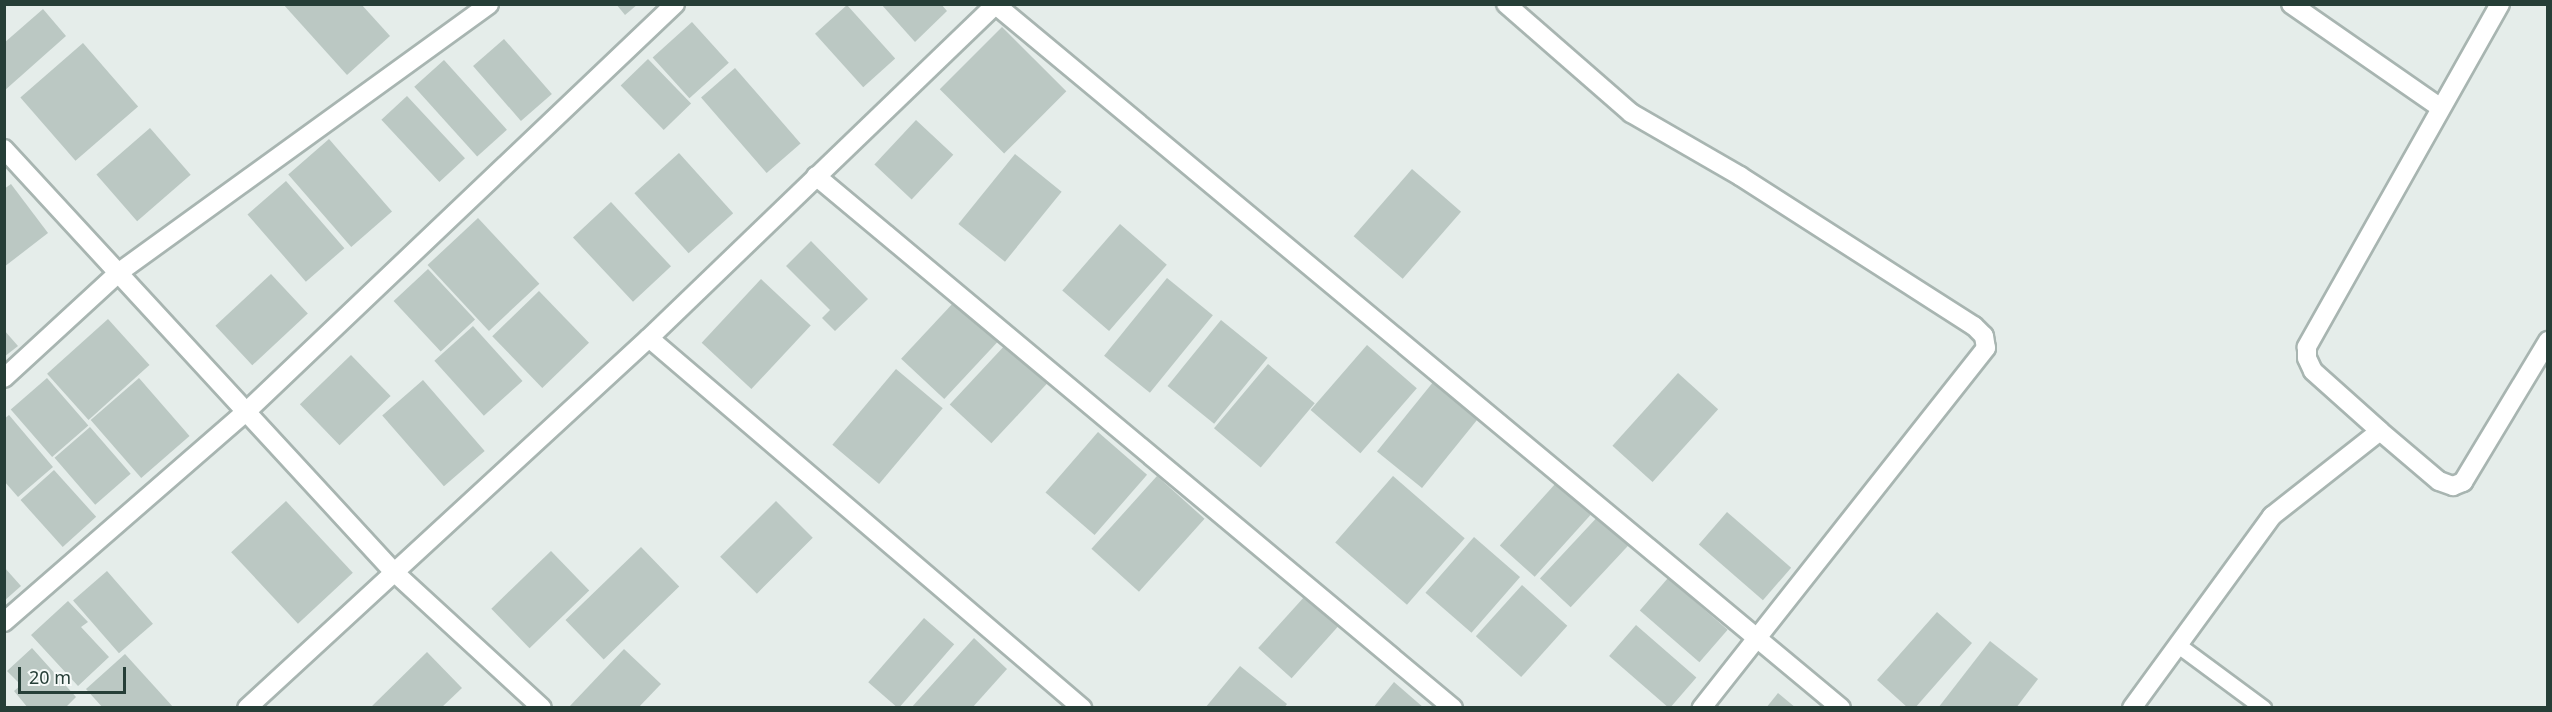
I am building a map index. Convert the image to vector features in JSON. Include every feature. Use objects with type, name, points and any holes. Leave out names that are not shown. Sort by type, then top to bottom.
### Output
[{"type":"street","points":[[4,378],[118,273],[489,4]]},
{"type":"street","points":[[4,622],[246,412],[675,4]]},
{"type":"street","points":[[1506,4],[1631,112],[1749,182],[1974,326],[1984,336],[1986,348],[1702,708]]},
{"type":"street","points":[[2291,4],[2439,107]]},
{"type":"street","points":[[2500,4],[2439,107],[2307,347],[2313,371],[2439,481],[2453,486],[2463,482],[2547,341]]},
{"type":"street","points":[[247,708],[393,571],[649,338],[996,5],[1841,708]]},
{"type":"street","points":[[4,149],[393,571],[542,708]]},
{"type":"street","points":[[816,176],[1453,708]]},
{"type":"street","points":[[649,338],[1082,708]]},
{"type":"street","points":[[2132,708],[2272,516],[2380,431]]},
{"type":"lane","points":[[2178,645],[2264,708]]},
{"type":"building","points":[[283,4],[361,4],[390,36],[347,75]]},
{"type":"building","points":[[616,4],[638,4],[625,15]]},
{"type":"building","points":[[881,4],[941,4],[947,11],[915,42]]},
{"type":"building","points":[[847,5],[895,59],[863,87],[815,34]]},
{"type":"building","points":[[43,9],[66,36],[4,91],[4,43]]},
{"type":"building","points":[[692,22],[729,63],[689,98],[653,57]]},
{"type":"building","points":[[1002,27],[1066,91],[1004,154],[940,89]]},
{"type":"building","points":[[504,39],[552,94],[521,121],[473,66]]},
{"type":"building","points":[[83,43],[138,106],[75,161],[20,97]]},
{"type":"building","points":[[648,59],[691,104],[664,130],[621,85]]},
{"type":"building","points":[[444,60],[507,130],[477,157],[414,87]]},
{"type":"building","points":[[735,68],[801,143],[767,173],[701,98]]},
{"type":"building","points":[[407,96],[465,158],[439,182],[381,120]]},
{"type":"building","points":[[916,120],[953,155],[912,199],[874,165]]},
{"type":"building","points":[[150,128],[191,175],[137,221],[96,175]]},
{"type":"building","points":[[329,139],[392,211],[351,247],[288,174]]},
{"type":"building","points":[[679,153],[733,213],[689,253],[634,193]]},
{"type":"building","points":[[1015,154],[1062,192],[1005,262],[958,224]]},
{"type":"building","points":[[1412,169],[1461,212],[1403,279],[1354,236]]},
{"type":"building","points":[[286,181],[344,248],[306,282],[248,214]]},
{"type":"building","points":[[11,184],[48,233],[4,267],[4,189]]},
{"type":"building","points":[[611,202],[671,266],[633,302],[573,237]]},
{"type":"building","points":[[478,218],[539,284],[489,331],[428,265]]},
{"type":"building","points":[[1120,224],[1167,265],[1109,331],[1062,290]]},
{"type":"building","points":[[811,241],[868,299],[835,331],[822,318],[830,310],[786,266]]},
{"type":"building","points":[[428,269],[475,319],[441,352],[394,301]]},
{"type":"building","points":[[271,274],[308,313],[252,365],[215,326]]},
{"type":"building","points":[[1167,278],[1213,315],[1150,393],[1104,356]]},
{"type":"building","points":[[761,279],[811,325],[751,389],[702,343]]},
{"type":"building","points":[[539,291],[589,343],[542,388],[492,336]]},
{"type":"building","points":[[955,301],[998,341],[944,399],[901,359]]},
{"type":"building","points":[[108,319],[149,365],[89,420],[47,374]]},
{"type":"building","points":[[1221,320],[1268,358],[1214,424],[1168,386]]},
{"type":"building","points":[[473,326],[523,381],[484,416],[434,361]]},
{"type":"building","points":[[4,330],[18,346],[4,357]]},
{"type":"building","points":[[1007,343],[1049,382],[991,443],[950,404]]},
{"type":"building","points":[[1367,345],[1417,388],[1360,453],[1311,410]]},
{"type":"building","points":[[351,355],[391,396],[340,445],[300,404]]},
{"type":"building","points":[[1268,364],[1315,403],[1261,468],[1214,428]]},
{"type":"building","points":[[896,369],[943,408],[879,484],[832,445]]},
{"type":"building","points":[[1678,373],[1718,409],[1653,482],[1612,446]]},
{"type":"building","points":[[1438,376],[1483,413],[1422,488],[1377,451]]},
{"type":"building","points":[[47,378],[88,426],[52,457],[11,409]]},
{"type":"building","points":[[139,378],[190,436],[141,478],[91,420]]},
{"type":"building","points":[[423,380],[485,451],[444,486],[382,415]]},
{"type":"building","points":[[9,415],[53,467],[18,497],[4,481],[4,419]]},
{"type":"building","points":[[90,427],[131,474],[95,505],[55,458]]},
{"type":"building","points":[[1098,432],[1147,475],[1095,535],[1046,492]]},
{"type":"building","points":[[54,470],[96,517],[63,547],[21,500]]},
{"type":"building","points":[[1157,476],[1205,519],[1139,592],[1091,549]]},
{"type":"building","points":[[1393,476],[1465,538],[1407,605],[1335,542]]},
{"type":"building","points":[[1556,483],[1591,514],[1535,577],[1500,545]]},
{"type":"building","points":[[286,501],[353,573],[298,624],[231,552]]},
{"type":"building","points":[[776,501],[813,538],[757,594],[720,557]]},
{"type":"building","points":[[1602,512],[1633,541],[1571,607],[1540,579]]},
{"type":"building","points":[[1727,512],[1791,568],[1763,600],[1699,544]]},
{"type":"building","points":[[1474,537],[1520,577],[1471,633],[1425,593]]},
{"type":"building","points":[[641,547],[679,587],[604,660],[565,620]]},
{"type":"building","points":[[551,551],[589,591],[530,648],[491,609]]},
{"type":"building","points":[[4,567],[21,586],[4,601]]},
{"type":"building","points":[[107,571],[153,624],[119,653],[73,601]]},
{"type":"building","points":[[1668,578],[1728,630],[1699,662],[1640,610]]},
{"type":"building","points":[[1522,585],[1567,626],[1521,677],[1476,636]]},
{"type":"building","points":[[1305,596],[1338,626],[1292,678],[1258,648]]},
{"type":"building","points":[[68,601],[88,622],[81,627],[109,657],[78,686],[31,635]]},
{"type":"building","points":[[1937,612],[1972,643],[1915,708],[1908,708],[1877,680]]},
{"type":"building","points":[[924,618],[954,644],[899,708],[868,682]]},
{"type":"building","points":[[1636,625],[1696,677],[1669,708],[1609,656]]},
{"type":"building","points":[[974,638],[1007,669],[972,708],[911,708]]},
{"type":"building","points":[[1990,641],[2038,679],[2016,708],[1938,708]]},
{"type":"building","points":[[32,648],[76,697],[65,708],[28,708],[14,691],[21,685],[7,671]]},
{"type":"building","points":[[624,649],[661,684],[638,708],[568,708]]},
{"type":"building","points":[[427,652],[462,688],[441,708],[370,708]]},
{"type":"building","points":[[125,654],[174,708],[103,708],[86,689]]},
{"type":"building","points":[[1240,666],[1287,704],[1284,708],[1205,708]]},
{"type":"building","points":[[1394,682],[1424,708],[1373,708]]},
{"type":"building","points":[[1778,693],[1796,708],[1766,708]]}]
